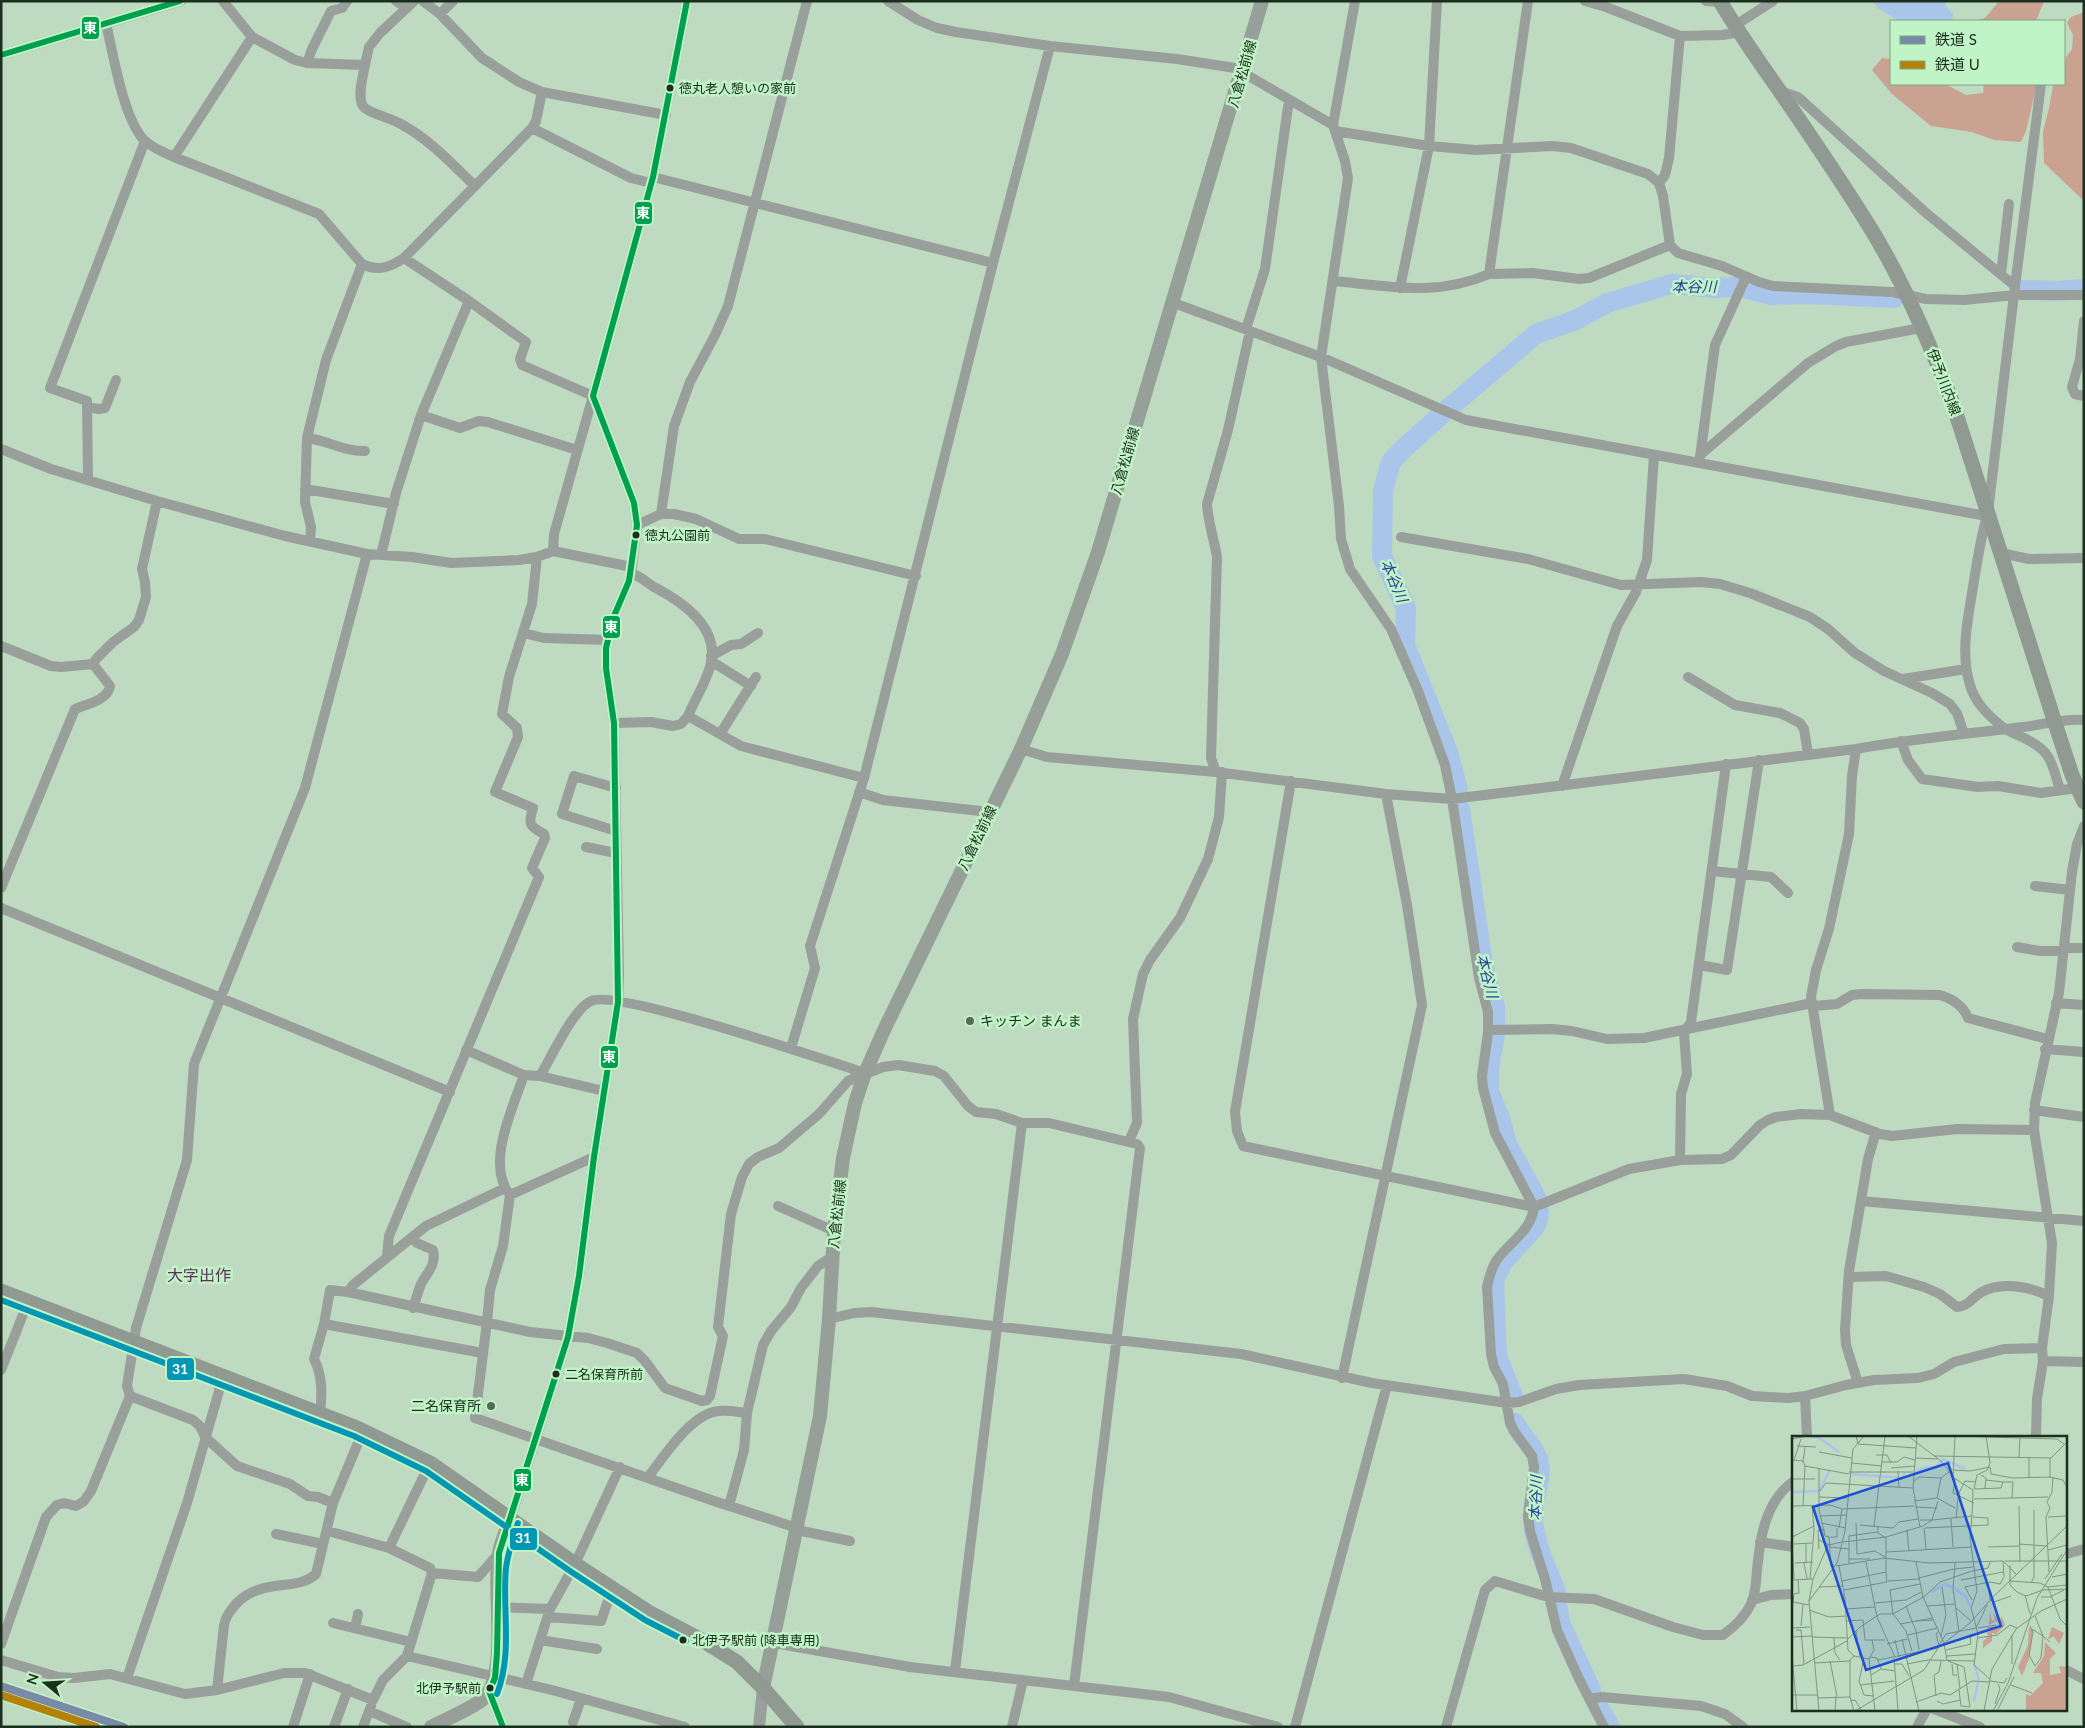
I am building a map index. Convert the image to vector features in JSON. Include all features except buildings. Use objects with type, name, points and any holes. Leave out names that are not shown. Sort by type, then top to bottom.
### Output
[{"type":"main road","name":"八倉松前線","points":[[763,1688],[774,1643],[820,1416],[829,1319],[834,1231],[846,1141],[865,1073],[884,1030],[1021,749],[1062,654],[1081,603],[1243,72],[1262,1]]},
{"type":"main road","name":"伊予川内線","points":[[1720,1],[1736,29],[1870,228],[1906,295],[1921,328],[1952,401],[2054,723],[2077,788],[2084,802]]},
{"type":"main road","points":[[1,1291],[363,1431],[430,1463],[510,1520],[650,1613],[705,1642],[737,1662],[797,1727]]},
{"type":"main road","points":[[431,1727],[481,1702],[495,1678],[499,1554],[510,1520]]},
{"type":"street","points":[[223,1],[252,37],[295,60],[307,63],[364,65]]},
{"type":"street","points":[[307,63],[331,11],[342,8],[346,1]]},
{"type":"street","points":[[396,1],[411,5]]},
{"type":"street","points":[[423,1],[440,14],[482,58],[509,78],[542,92],[666,116]]},
{"type":"street","points":[[440,14],[453,1]]},
{"type":"street","points":[[553,551],[554,534],[652,180],[687,1]]},
{"type":"street","points":[[661,514],[674,426],[690,382],[728,306],[807,1]]},
{"type":"street","points":[[888,1],[918,20],[937,28],[1050,46],[1228,66],[1243,72],[1334,128],[1429,146],[1476,150],[1552,146],[1571,148],[1648,174],[1659,183],[1663,196],[1670,245],[1678,253],[1722,266],[1773,286],[1808,286],[1892,292],[1926,299],[1964,300],[2015,290],[2084,295]]},
{"type":"street","points":[[1354,1],[1334,128],[1345,161],[1348,178],[1321,357],[1339,506],[1341,539],[1350,569],[1391,629],[1440,749],[1452,799],[1475,957],[1488,1012],[1488,1030],[1482,1076],[1487,1105],[1495,1133],[1534,1208],[1529,1225],[1497,1260],[1492,1270],[1487,1287],[1491,1354],[1494,1367],[1503,1384],[1510,1423],[1532,1456],[1534,1467],[1528,1516],[1530,1531],[1557,1630],[1604,1727]]},
{"type":"street","points":[[1400,288],[1429,146],[1437,1]]},
{"type":"street","points":[[1489,274],[1528,1]]},
{"type":"street","points":[[1585,1],[1606,7],[1680,36],[1723,35],[1736,29],[1773,1]]},
{"type":"street","points":[[1706,1],[1720,1]]},
{"type":"street","points":[[1,55],[180,2]]},
{"type":"street","points":[[411,5],[380,33],[369,47],[364,65],[362,104],[365,109],[400,124],[417,134],[474,185]]},
{"type":"street","points":[[106,23],[124,100],[137,131],[145,140],[157,150],[319,214],[362,264],[378,269],[395,264],[404,258],[532,128],[536,121],[542,92]]},
{"type":"street","points":[[1659,183],[1665,175],[1669,158],[1680,36]]},
{"type":"street","points":[[174,157],[252,37]]},
{"type":"street","points":[[791,1048],[815,968],[810,946],[864,778],[993,262],[1050,46]]},
{"type":"street","points":[[2041,85],[1988,512],[1981,535],[1967,630],[1966,668],[1970,686],[1977,701],[1987,714],[2005,729],[2035,743],[2049,756],[2060,790]]},
{"type":"street","points":[[1779,91],[1798,97],[1925,212],[2001,274],[2015,290]]},
{"type":"street","points":[[1129,1141],[1137,1123],[1133,1019],[1143,974],[1150,960],[1180,918],[1208,859],[1219,817],[1219,772],[1212,764],[1211,758],[1217,556],[1212,528],[1207,516],[1207,504],[1228,430],[1248,330],[1266,269],[1289,100]]},
{"type":"street","points":[[532,128],[631,178],[652,180],[755,202],[993,262]]},
{"type":"street","points":[[88,480],[87,401],[50,388],[145,140]]},
{"type":"street","points":[[2001,274],[2009,204]]},
{"type":"street","points":[[1333,281],[1400,288],[1452,287],[1489,274],[1533,273],[1579,279],[1589,278],[1670,245]]},
{"type":"street","points":[[404,258],[526,342],[520,359],[522,365],[593,396],[634,503],[637,525],[632,570],[614,616],[608,640],[606,668],[614,723],[618,1002],[594,1157],[579,1276],[568,1337],[510,1520]]},
{"type":"street","points":[[310,541],[311,528],[304,502],[307,438],[326,360],[362,264]]},
{"type":"street","points":[[1700,459],[1715,346],[1728,313],[1746,277]]},
{"type":"street","points":[[381,556],[394,504],[421,415],[469,301]]},
{"type":"street","points":[[1172,302],[1321,357],[1466,420],[1654,455],[1700,459],[1981,515],[1988,512]]},
{"type":"street","points":[[2084,320],[2080,359],[2072,387],[2075,394],[2084,396]]},
{"type":"street","points":[[1700,459],[1808,363],[1836,346],[1846,342],[1921,328]]},
{"type":"street","points":[[87,407],[99,410],[105,408],[116,380]]},
{"type":"street","points":[[421,415],[460,428],[479,421],[488,422],[578,450]]},
{"type":"street","points":[[307,438],[319,440],[343,449],[365,451]]},
{"type":"street","points":[[1,449],[51,468],[157,501],[285,536],[367,554],[412,557],[451,563],[537,557],[553,551],[632,570],[665,591],[696,616],[708,637],[711,659],[688,716],[681,724],[673,726],[650,722],[614,723]]},
{"type":"street","points":[[1562,786],[1617,626],[1639,584],[1647,560],[1654,455]]},
{"type":"street","points":[[305,489],[394,504]]},
{"type":"street","points":[[93,664],[113,642],[134,627],[140,620],[146,597],[146,582],[142,569],[157,501]]},
{"type":"street","points":[[637,525],[661,514],[674,514],[696,519],[739,539],[764,539],[916,576]]},
{"type":"street","points":[[1402,537],[1528,559],[1621,586],[1701,582],[1720,584],[1750,593],[1810,617],[1828,629],[1855,653],[1884,671],[1932,693],[1950,704],[1957,713],[1964,734]]},
{"type":"street","points":[[2001,553],[2029,559],[2084,558]]},
{"type":"street","points":[[1,1644],[42,1523],[57,1505],[76,1506],[84,1501],[91,1491],[130,1396],[127,1386],[136,1328],[187,1160],[194,1064],[305,788],[367,554]]},
{"type":"street","points":[[387,1256],[389,1236],[539,877],[532,868],[545,838],[544,834],[532,827],[530,822],[533,808],[495,792],[518,737],[517,728],[502,714],[509,677],[532,604],[537,557]]},
{"type":"street","points":[[523,633],[544,638],[608,640]]},
{"type":"street","points":[[711,659],[731,645],[742,644],[758,633]]},
{"type":"street","points":[[1,646],[60,668],[93,664]]},
{"type":"street","points":[[711,659],[754,682],[720,734]]},
{"type":"street","points":[[1,888],[75,709],[110,692],[110,686],[93,664]]},
{"type":"street","points":[[1902,679],[1966,668]]},
{"type":"street","points":[[1688,677],[1735,705],[1780,713],[1800,723],[1804,729],[1808,754]]},
{"type":"street","points":[[688,716],[741,746],[864,778]]},
{"type":"street","points":[[1021,749],[1047,756],[1219,772],[1386,794],[1452,799],[1856,749],[1901,741],[2054,723],[2065,720],[2084,720]]},
{"type":"street","points":[[1901,741],[1908,760],[1922,779],[1978,787],[1998,786],[2041,793],[2077,788]]},
{"type":"street","points":[[1830,1115],[1812,1005],[1812,986],[1829,929],[1849,834],[1852,776],[1856,749]]},
{"type":"street","points":[[1699,965],[1727,970],[1760,760]]},
{"type":"street","points":[[1680,1160],[1681,1094],[1686,1074],[1684,1033],[1690,1022],[1699,965],[1726,764]]},
{"type":"street","points":[[616,788],[574,776],[562,814],[616,831]]},
{"type":"street","points":[[1291,781],[1235,1112],[1237,1131],[1242,1146],[1534,1208],[1629,1169],[1680,1160],[1722,1159],[1731,1155],[1760,1125],[1768,1120],[1801,1114],[1830,1115],[1892,1136],[1957,1129],[2034,1130]]},
{"type":"street","points":[[860,792],[883,800],[990,812]]},
{"type":"street","points":[[1342,1378],[1422,1005],[1407,905],[1386,794]]},
{"type":"street","points":[[2036,1436],[2037,1399],[2043,1361],[2042,1348],[2052,1260],[2048,1216],[2034,1130],[2034,1110],[2046,1044],[2056,1003],[2070,890],[2078,844],[2084,826]]},
{"type":"street","points":[[586,847],[616,853]]},
{"type":"street","points":[[1712,871],[1771,877],[1788,892]]},
{"type":"street","points":[[2035,886],[2070,890]]},
{"type":"street","points":[[1,908],[450,1092]]},
{"type":"street","points":[[2017,946],[2040,951],[2084,948]]},
{"type":"street","points":[[1488,1030],[1552,1029],[1572,1031],[1607,1039],[1644,1038],[1812,1005],[1837,1004],[1852,996],[1862,994],[1940,995],[1957,1003],[1966,1012],[1968,1018],[2046,1044],[2084,1052]]},
{"type":"street","points":[[540,1076],[564,1032],[577,1014],[591,1001],[600,1000],[630,1003],[791,1048],[865,1073]]},
{"type":"street","points":[[2056,1003],[2084,1006]]},
{"type":"street","points":[[466,1050],[524,1075],[540,1076],[604,1091]]},
{"type":"street","points":[[708,1400],[723,1336],[718,1327],[728,1233],[731,1214],[742,1177],[749,1164],[779,1148],[819,1114],[848,1080],[882,1067],[898,1065],[935,1071],[944,1076],[968,1106],[976,1112],[996,1114],[1022,1123],[1049,1123],[1137,1144],[1140,1148],[1074,1686]]},
{"type":"street","points":[[524,1075],[499,1157],[502,1178],[508,1192],[503,1246],[490,1290],[488,1322],[475,1418],[797,1529],[850,1541]]},
{"type":"street","points":[[2034,1110],[2084,1117]]},
{"type":"street","points":[[955,1671],[1022,1123]]},
{"type":"street","points":[[1858,1383],[1846,1345],[1849,1277],[1861,1201],[1876,1132]]},
{"type":"street","points":[[348,1292],[353,1285],[387,1256],[426,1226],[594,1157]]},
{"type":"street","points":[[1861,1201],[2048,1216],[2084,1221]]},
{"type":"street","points":[[778,1206],[834,1231]]},
{"type":"street","points":[[412,1238],[434,1250],[433,1266],[421,1284],[413,1308]]},
{"type":"street","points":[[729,1506],[744,1450],[747,1413],[763,1345],[806,1281],[818,1266],[832,1256]]},
{"type":"street","points":[[1849,1277],[1886,1276],[1924,1287],[1940,1294],[1957,1307],[1970,1303],[1974,1296],[1985,1290],[1998,1286],[2029,1289],[2049,1296]]},
{"type":"street","points":[[320,1414],[322,1394],[318,1366],[314,1359],[324,1324],[330,1290],[348,1292],[413,1308],[530,1332],[588,1338],[636,1353],[646,1360],[665,1388],[702,1401],[708,1400]]},
{"type":"street","points":[[1,1370],[28,1302]]},
{"type":"street","points":[[829,1319],[854,1313],[871,1312],[1241,1354],[1342,1378],[1507,1402],[1519,1402],[1556,1388],[1579,1385],[1684,1379],[1727,1386],[1741,1392],[1765,1398],[1805,1396],[1858,1383],[1918,1378],[1934,1374],[1954,1362],[2004,1349],[2042,1348]]},
{"type":"street","points":[[324,1324],[484,1353]]},
{"type":"street","points":[[2043,1361],[2084,1362]]},
{"type":"street","points":[[127,1678],[187,1503],[218,1391],[219,1375]]},
{"type":"street","points":[[1296,1727],[1387,1385]]},
{"type":"street","points":[[130,1396],[193,1420],[200,1426],[205,1436],[237,1466],[290,1484],[308,1496],[318,1497],[333,1503]]},
{"type":"street","points":[[1805,1396],[1807,1436]]},
{"type":"street","points":[[708,1400],[718,1411]]},
{"type":"street","points":[[648,1477],[689,1426],[706,1415],[718,1411],[747,1413]]},
{"type":"street","points":[[217,1690],[224,1624],[226,1616],[231,1609],[248,1593],[257,1589],[311,1578],[316,1574],[333,1503],[363,1431]]},
{"type":"street","points":[[389,1548],[430,1463]]},
{"type":"street","points":[[526,1684],[549,1613],[575,1564],[620,1467]]},
{"type":"street","points":[[1446,1727],[1485,1590],[1494,1581],[1548,1597],[1594,1599],[1673,1627],[1714,1636],[1723,1635],[1745,1614],[1752,1600],[1755,1593],[1760,1542],[1773,1503],[1780,1493],[1792,1483]]},
{"type":"street","points":[[328,1530],[389,1548],[430,1568],[432,1573],[407,1656],[383,1680],[363,1727]]},
{"type":"street","points":[[276,1534],[323,1544]]},
{"type":"street","points":[[1760,1542],[1792,1547]]},
{"type":"street","points":[[2068,1553],[2084,1549]]},
{"type":"street","points":[[432,1573],[478,1577],[499,1554]]},
{"type":"street","points":[[497,1607],[602,1621],[608,1601],[614,1599],[616,1590]]},
{"type":"street","points":[[1752,1600],[1771,1595],[1792,1594]]},
{"type":"street","points":[[355,1628],[358,1614]]},
{"type":"street","points":[[334,1623],[411,1642]]},
{"type":"street","points":[[540,1640],[597,1650]]},
{"type":"street","points":[[774,1643],[861,1659],[1170,1697],[1278,1727]]},
{"type":"street","points":[[407,1656],[526,1684],[685,1727]]},
{"type":"street","points":[[1,1660],[58,1676],[74,1678],[110,1674],[185,1694],[217,1690],[292,1672],[310,1674],[373,1700]]},
{"type":"street","points":[[2068,1671],[2084,1679]]},
{"type":"street","points":[[293,1727],[310,1674]]},
{"type":"street","points":[[1012,1727],[1023,1680]]},
{"type":"street","points":[[759,1727],[763,1688]]},
{"type":"street","points":[[334,1727],[348,1690]]},
{"type":"street","points":[[489,1691],[503,1727]]},
{"type":"street","points":[[1589,1699],[1602,1697],[1702,1706],[1725,1714],[1743,1727]]},
{"type":"street","points":[[573,1722],[581,1699]]},
{"type":"street","points":[[1917,1727],[1926,1710]]},
{"type":"street","points":[[1937,1710],[1980,1727]]},
{"type":"street","points":[[369,1711],[407,1727]]},
{"type":"shaded area","points":[[1999,1],[2044,1],[2036,20],[1977,20],[1985,18]]},
{"type":"shaded area","points":[[2084,12],[2084,201],[2044,163],[2043,132],[2053,86],[2065,85],[2065,59],[2072,49],[2073,35],[2067,23],[2071,17]]},
{"type":"shaded area","points":[[1882,58],[1890,59],[1890,85],[1947,85],[1966,95],[1983,93],[1984,85],[2037,85],[2026,131],[2021,142],[1994,140],[1972,132],[1931,126],[1892,94],[1872,70]]},
{"type":"water","points":[[1872,1],[1946,1],[1946,6],[1953,14],[1952,20],[1897,20],[1878,8]]},
{"type":"waterway","name":"本谷川","points":[[1449,408],[1536,334],[1576,320],[1607,303],[1672,284],[1713,288],[1736,287]]},
{"type":"waterway","name":"本谷川","points":[[1748,289],[1771,295],[1810,294],[1894,298]]},
{"type":"waterway","name":"本谷川","points":[[2020,290],[2056,291],[2084,289]]},
{"type":"waterway","name":"本谷川","points":[[1441,415],[1391,462],[1383,490],[1382,556],[1406,608],[1405,645],[1448,752],[1458,790]]},
{"type":"waterway","name":"本谷川","points":[[1460,809],[1484,970],[1495,1007],[1495,1025]]},
{"type":"waterway","name":"本谷川","points":[[1495,1036],[1489,1068],[1489,1091],[1500,1118],[1507,1144],[1537,1199]]},
{"type":"waterway","name":"本谷川","points":[[1513,1396],[1497,1356],[1494,1280],[1503,1262],[1534,1228],[1538,1220],[1539,1211]]},
{"type":"waterway","name":"本谷川","points":[[1515,1423],[1534,1451],[1539,1462],[1540,1468],[1533,1511],[1534,1532],[1556,1592]]},
{"type":"waterway","name":"本谷川","points":[[1557,1606],[1561,1625],[1591,1690]]},
{"type":"waterway","name":"本谷川","points":[[1598,1706],[1610,1727]]},
{"type":"railway","points":[[1,1694],[99,1727]]},
{"type":"rail line","name":"S","points":[[1,1686],[124,1727]]},
{"type":"rail line","name":"U","points":[[1,1695],[96,1727]]},
{"type":"transit line","name":"東","points":[[1,55],[180,1]]},
{"type":"transit line","name":"東","points":[[489,1691],[495,1678],[497,1653],[499,1553],[568,1337],[579,1276],[594,1157],[618,1002],[614,723],[606,668],[606,648],[614,616],[629,581],[637,525],[634,503],[593,396],[653,177],[687,1]]},
{"type":"transit line","name":"31","points":[[1,1300],[354,1436],[426,1471],[570,1571],[645,1620],[686,1641]]},
{"type":"transit line","name":"31","points":[[497,1694],[505,1663],[506,1568],[518,1523]]},
{"type":"transit line","name":"東","points":[[489,1691],[503,1727]]},
{"type":"place","name":"徳丸老人憩いの家前","points":[[670,88]]},
{"type":"place","name":"徳丸公園前","points":[[636,535]]},
{"type":"place","name":"キッチン まんま","points":[[970,1021]]},
{"type":"place","name":"二名保育所前","points":[[556,1374]]},
{"type":"place","name":"二名保育所","points":[[491,1406]]},
{"type":"place","name":"北伊予駅前 (降車専用)","points":[[683,1640]]},
{"type":"place","name":"北伊予駅前","points":[[490,1688]]},
{"type":"district","name":"大字出作","points":[[199,1275]]}]
